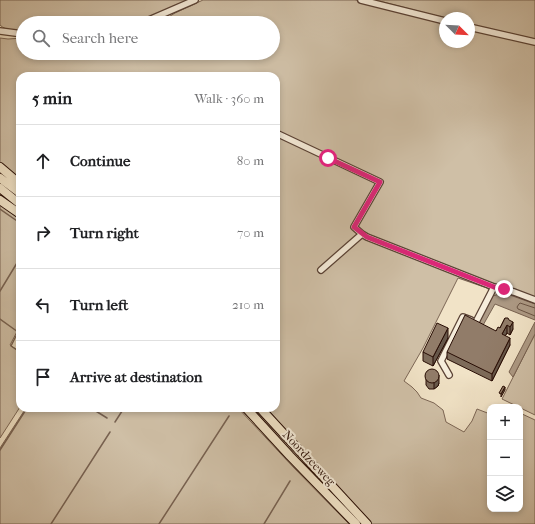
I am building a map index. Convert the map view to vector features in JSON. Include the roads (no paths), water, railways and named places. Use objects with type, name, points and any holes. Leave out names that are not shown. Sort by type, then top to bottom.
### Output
[{"type":"highway","points":[[0,167],[16,181]]},
{"type":"highway","points":[[0,178],[16,190]]},
{"type":"highway","points":[[0,188],[16,201]]},
{"type":"highway","points":[[0,200],[16,211]]},
{"type":"highway","name":"Noordzeeweg","points":[[250,412],[356,524]]},
{"type":"highway","name":"Noordzeeweg","points":[[264,412],[367,524]]},
{"type":"street","points":[[158,16],[195,0]]},
{"type":"street","points":[[362,0],[439,19]]},
{"type":"street","points":[[475,27],[535,42]]},
{"type":"street","points":[[0,30],[16,33]]},
{"type":"street","points":[[280,135],[380,182],[354,227],[362,234],[494,287],[514,292],[535,300]]},
{"type":"street","points":[[321,270],[362,234]]},
{"type":"street","points":[[449,375],[441,361],[463,317],[476,324],[494,287]]},
{"type":"water","points":[[507,294],[535,304],[535,320],[495,304],[482,327],[478,325],[492,296]]},
{"type":"water","points":[[535,322],[535,334],[513,377],[509,372]]},
{"type":"waterway","points":[[0,209],[16,220]]},
{"type":"waterway","points":[[0,291],[16,265]]},
{"type":"waterway","points":[[0,319],[16,331]]},
{"type":"waterway","points":[[16,336],[11,346],[16,349]]},
{"type":"waterway","points":[[0,450],[24,412]]},
{"type":"waterway","points":[[97,412],[107,418]]},
{"type":"waterway","points":[[115,422],[121,412]]},
{"type":"waterway","points":[[159,524],[229,416]]},
{"type":"waterway","points":[[51,524],[110,432]]},
{"type":"waterway","points":[[264,524],[290,481]]}]
